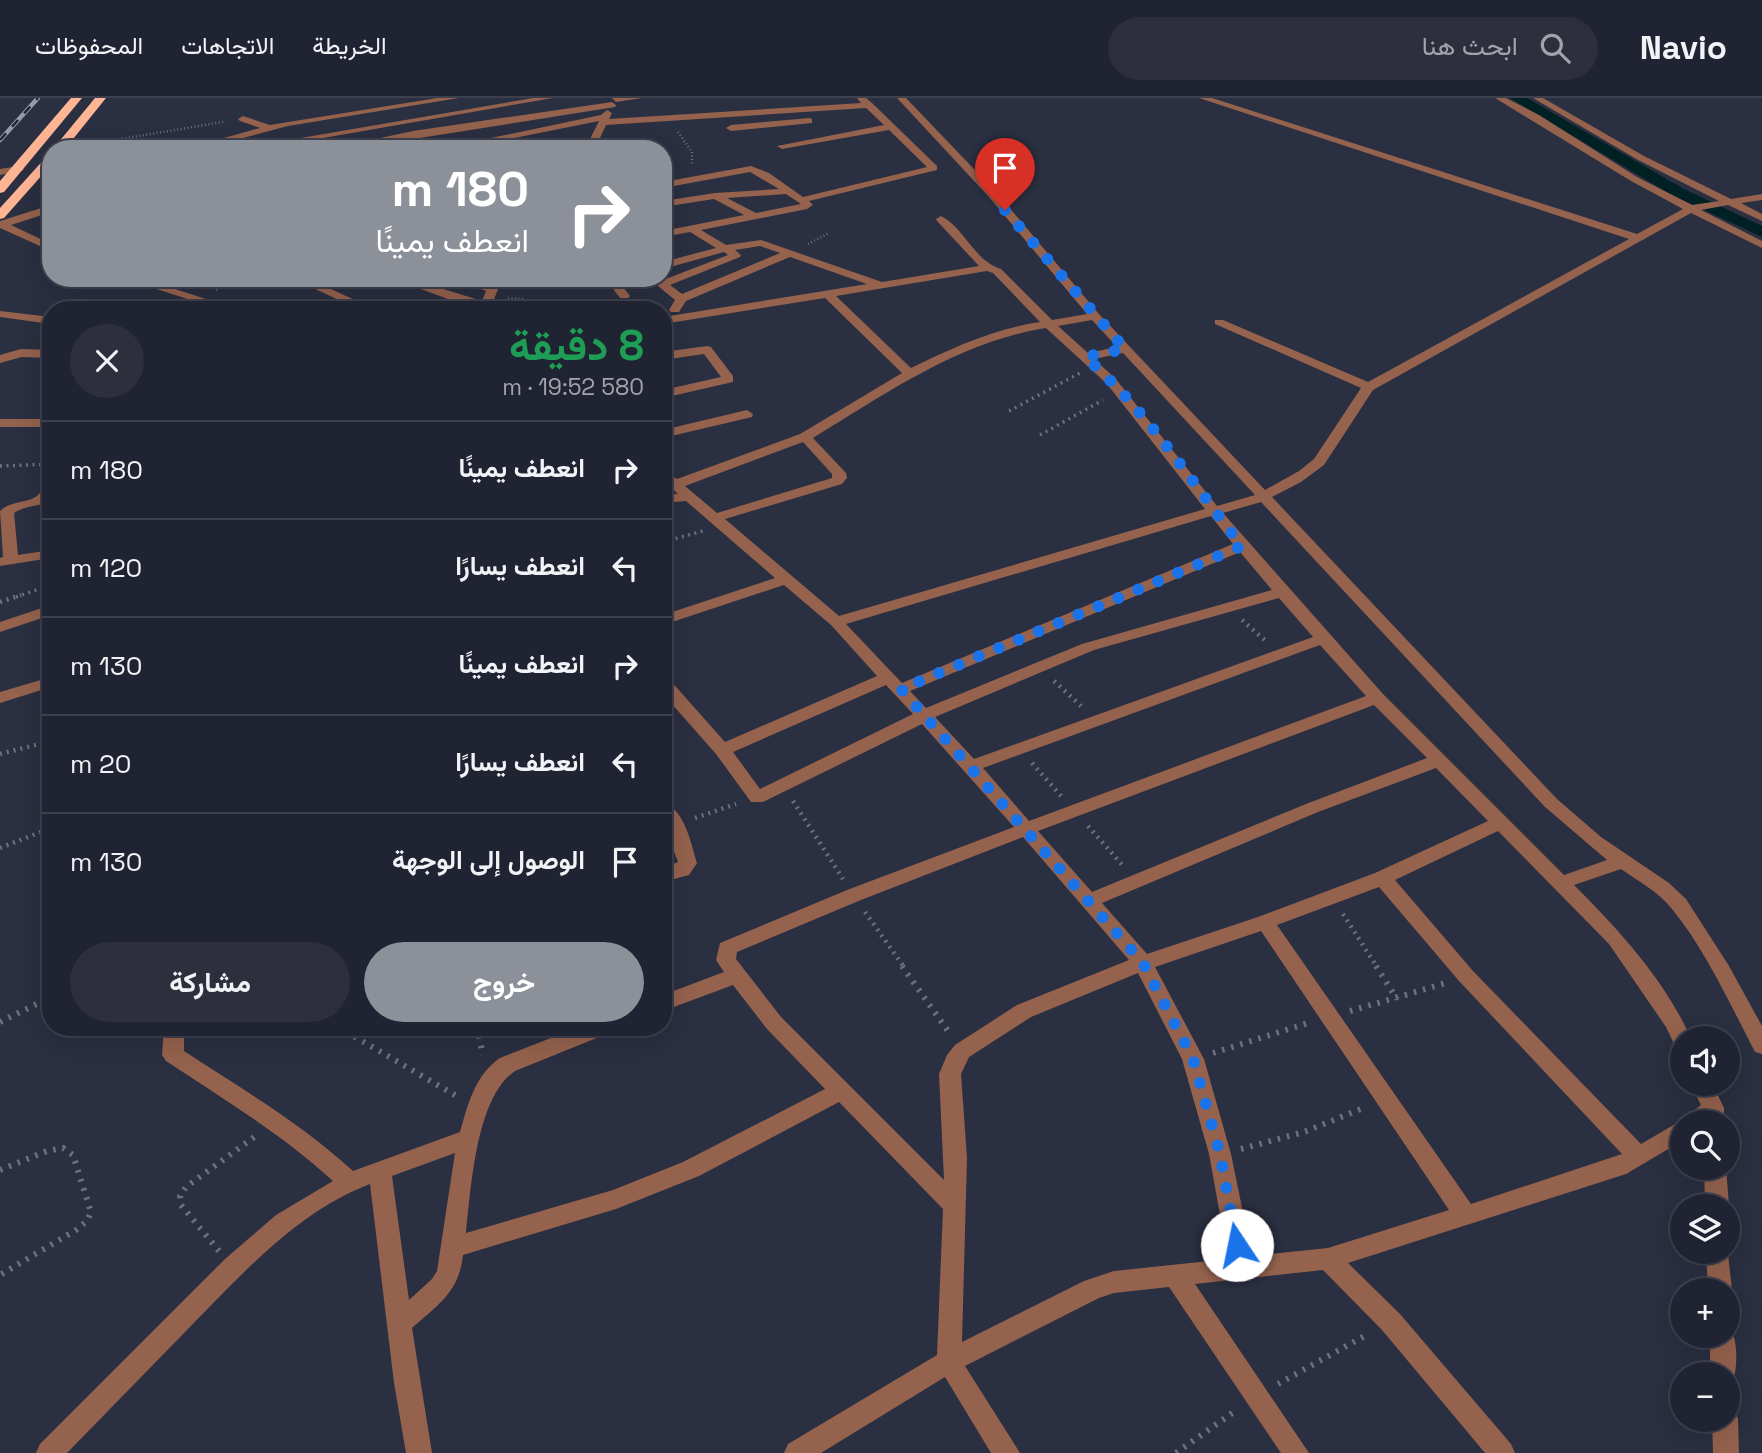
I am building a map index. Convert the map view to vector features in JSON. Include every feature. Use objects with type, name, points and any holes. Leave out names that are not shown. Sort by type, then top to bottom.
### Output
[{"type":"highway","points":[[43,140],[77,98]]},
{"type":"highway","points":[[66,140],[101,98]]},
{"type":"highway","points":[[0,189],[42,141]]},
{"type":"highway","points":[[1,222],[42,170]]},
{"type":"street","points":[[227,140],[288,123],[454,98]]},
{"type":"street","points":[[300,139],[550,98]]},
{"type":"street","points":[[381,140],[638,98]]},
{"type":"street","points":[[901,98],[993,195],[1125,349],[1550,803],[1595,842],[1662,888],[1695,925],[1762,1046]]},
{"type":"street","points":[[1203,98],[1638,237]]},
{"type":"street","points":[[1499,98],[1536,117],[1634,179],[1696,207],[1762,245]]},
{"type":"street","points":[[1541,100],[1558,98]]},
{"type":"street","points":[[1541,100],[1723,202],[1762,218]]},
{"type":"street","points":[[594,140],[615,101]]},
{"type":"street","points":[[493,140],[604,119],[865,102],[932,166],[932,170],[802,200]]},
{"type":"street","points":[[843,118],[878,115]]},
{"type":"street","points":[[243,118],[303,140]]},
{"type":"street","points":[[731,128],[819,120]]},
{"type":"street","points":[[782,146],[891,127]]},
{"type":"street","points":[[0,172],[19,169]]},
{"type":"street","points":[[672,184],[751,169],[789,191],[807,206],[672,232]]},
{"type":"street","points":[[672,202],[715,195],[789,191]]},
{"type":"street","points":[[715,195],[754,216]]},
{"type":"street","points":[[836,622],[1262,497],[1306,474],[1324,457],[1357,399],[1370,387],[1696,207],[1762,197]]},
{"type":"street","points":[[1,222],[42,211]]},
{"type":"street","points":[[941,219],[988,268]]},
{"type":"street","points":[[1,222],[42,245]]},
{"type":"street","points":[[672,280],[736,256],[691,228]]},
{"type":"street","points":[[35,242],[42,240]]},
{"type":"street","points":[[672,263],[726,248],[761,243],[880,285]]},
{"type":"street","points":[[672,312],[681,299],[792,252]]},
{"type":"street","points":[[672,319],[829,296],[988,268],[997,271],[1119,391],[1242,546],[1322,639],[1499,823],[1616,939],[1675,1026]]},
{"type":"street","points":[[157,287],[202,301]]},
{"type":"street","points":[[318,287],[351,301]]},
{"type":"street","points":[[432,287],[487,301]]},
{"type":"street","points":[[470,287],[487,301]]},
{"type":"street","points":[[618,287],[624,296]]},
{"type":"street","points":[[666,287],[681,299]]},
{"type":"street","points":[[829,296],[910,374]]},
{"type":"street","points":[[0,314],[42,320]]},
{"type":"street","points":[[1095,316],[1047,323],[990,336],[910,374],[805,437],[674,485],[836,622],[971,766],[1143,963],[1193,1059],[1220,1154],[1242,1268]]},
{"type":"street","points":[[1219,322],[1370,387]]},
{"type":"street","points":[[1090,361],[1125,349]]},
{"type":"street","points":[[672,355],[707,350],[729,379],[672,392]]},
{"type":"street","points":[[0,359],[21,353],[42,354]]},
{"type":"street","points":[[672,432],[747,414]]},
{"type":"street","points":[[0,423],[42,423]]},
{"type":"street","points":[[719,522],[841,478],[805,437]]},
{"type":"street","points":[[42,497],[7,511],[6,562],[42,556]]},
{"type":"street","points":[[672,498],[687,497]]},
{"type":"street","points":[[722,750],[1242,546]]},
{"type":"street","points":[[672,617],[787,579]]},
{"type":"street","points":[[672,693],[722,750],[757,798],[924,716],[1038,666],[1137,632],[1283,592]]},
{"type":"street","points":[[0,627],[42,613]]},
{"type":"street","points":[[971,766],[1322,639]]},
{"type":"street","points":[[0,698],[42,685]]},
{"type":"street","points":[[954,1205],[774,1023],[725,956],[730,945],[1240,747],[1377,698]]},
{"type":"street","points":[[1087,902],[1312,808],[1439,760]]},
{"type":"street","points":[[672,823],[688,863],[682,870],[672,873]]},
{"type":"street","points":[[1007,1453],[982,1418],[949,1361],[956,1158],[950,1074],[954,1061],[962,1051],[1024,1011],[1143,963],[1265,922],[1382,878],[1499,823]]},
{"type":"street","points":[[1560,883],[1623,861]]},
{"type":"street","points":[[1382,878],[1466,976],[1639,1157]]},
{"type":"street","points":[[1265,922],[1466,1216]]},
{"type":"street","points":[[672,1000],[737,975]]},
{"type":"street","points":[[174,1036],[173,1055],[275,1121],[314,1149],[350,1182]]},
{"type":"street","points":[[400,1323],[441,1287],[449,1273],[476,1106],[488,1080],[510,1063],[579,1036]]},
{"type":"street","points":[[453,1247],[616,1199],[678,1174],[841,1091]]},
{"type":"street","points":[[798,1453],[949,1361],[1093,1289],[1114,1282],[1328,1259],[1571,1184],[1639,1157],[1670,1137]]},
{"type":"street","points":[[49,1453],[233,1268],[284,1222],[350,1182],[470,1138]]},
{"type":"street","points":[[380,1173],[409,1401],[419,1453]]},
{"type":"street","points":[[1328,1259],[1391,1322],[1502,1453]]},
{"type":"street","points":[[1175,1275],[1296,1453]]},
{"type":"street","points":[[1725,1432],[1726,1453]]},
{"type":"path","points":[[116,140],[243,118]]},
{"type":"path","points":[[681,134],[692,152],[691,179]]},
{"type":"path","points":[[487,301],[520,298],[526,301]]},
{"type":"path","points":[[1009,411],[1090,361]]},
{"type":"path","points":[[1040,435],[1119,391]]},
{"type":"path","points":[[0,466],[42,464]]},
{"type":"path","points":[[672,539],[719,522]]},
{"type":"path","points":[[0,602],[42,588]]},
{"type":"path","points":[[1227,608],[1281,654]]},
{"type":"path","points":[[1038,666],[1098,722]]},
{"type":"path","points":[[0,754],[42,743]]},
{"type":"path","points":[[1020,749],[1136,880]]},
{"type":"path","points":[[784,785],[808,829],[962,1051]]},
{"type":"path","points":[[672,815],[757,798]]},
{"type":"path","points":[[0,848],[42,832]]},
{"type":"path","points":[[1332,896],[1397,999]]},
{"type":"path","points":[[1193,1059],[1466,976]]},
{"type":"path","points":[[0,1022],[42,1001]]},
{"type":"path","points":[[352,1036],[476,1106]]},
{"type":"path","points":[[1220,1154],[1304,1132],[1385,1100]]},
{"type":"path","points":[[233,1268],[181,1205],[180,1196],[186,1187],[275,1121]]},
{"type":"path","points":[[0,1170],[47,1151],[63,1148],[73,1155],[91,1212],[87,1221],[76,1230],[0,1275]]},
{"type":"path","points":[[1176,1453],[1258,1394],[1391,1322]]},
{"type":"waterway","points":[[1517,98],[1676,191],[1762,232]]},
{"type":"railway","points":[[0,140],[38,98]]},
{"type":"route","points":[[1005,210],[1125,349],[1085,357],[1144,420],[1242,546],[901,689],[1143,963],[1193,1059],[1220,1154],[1237,1245]]}]
